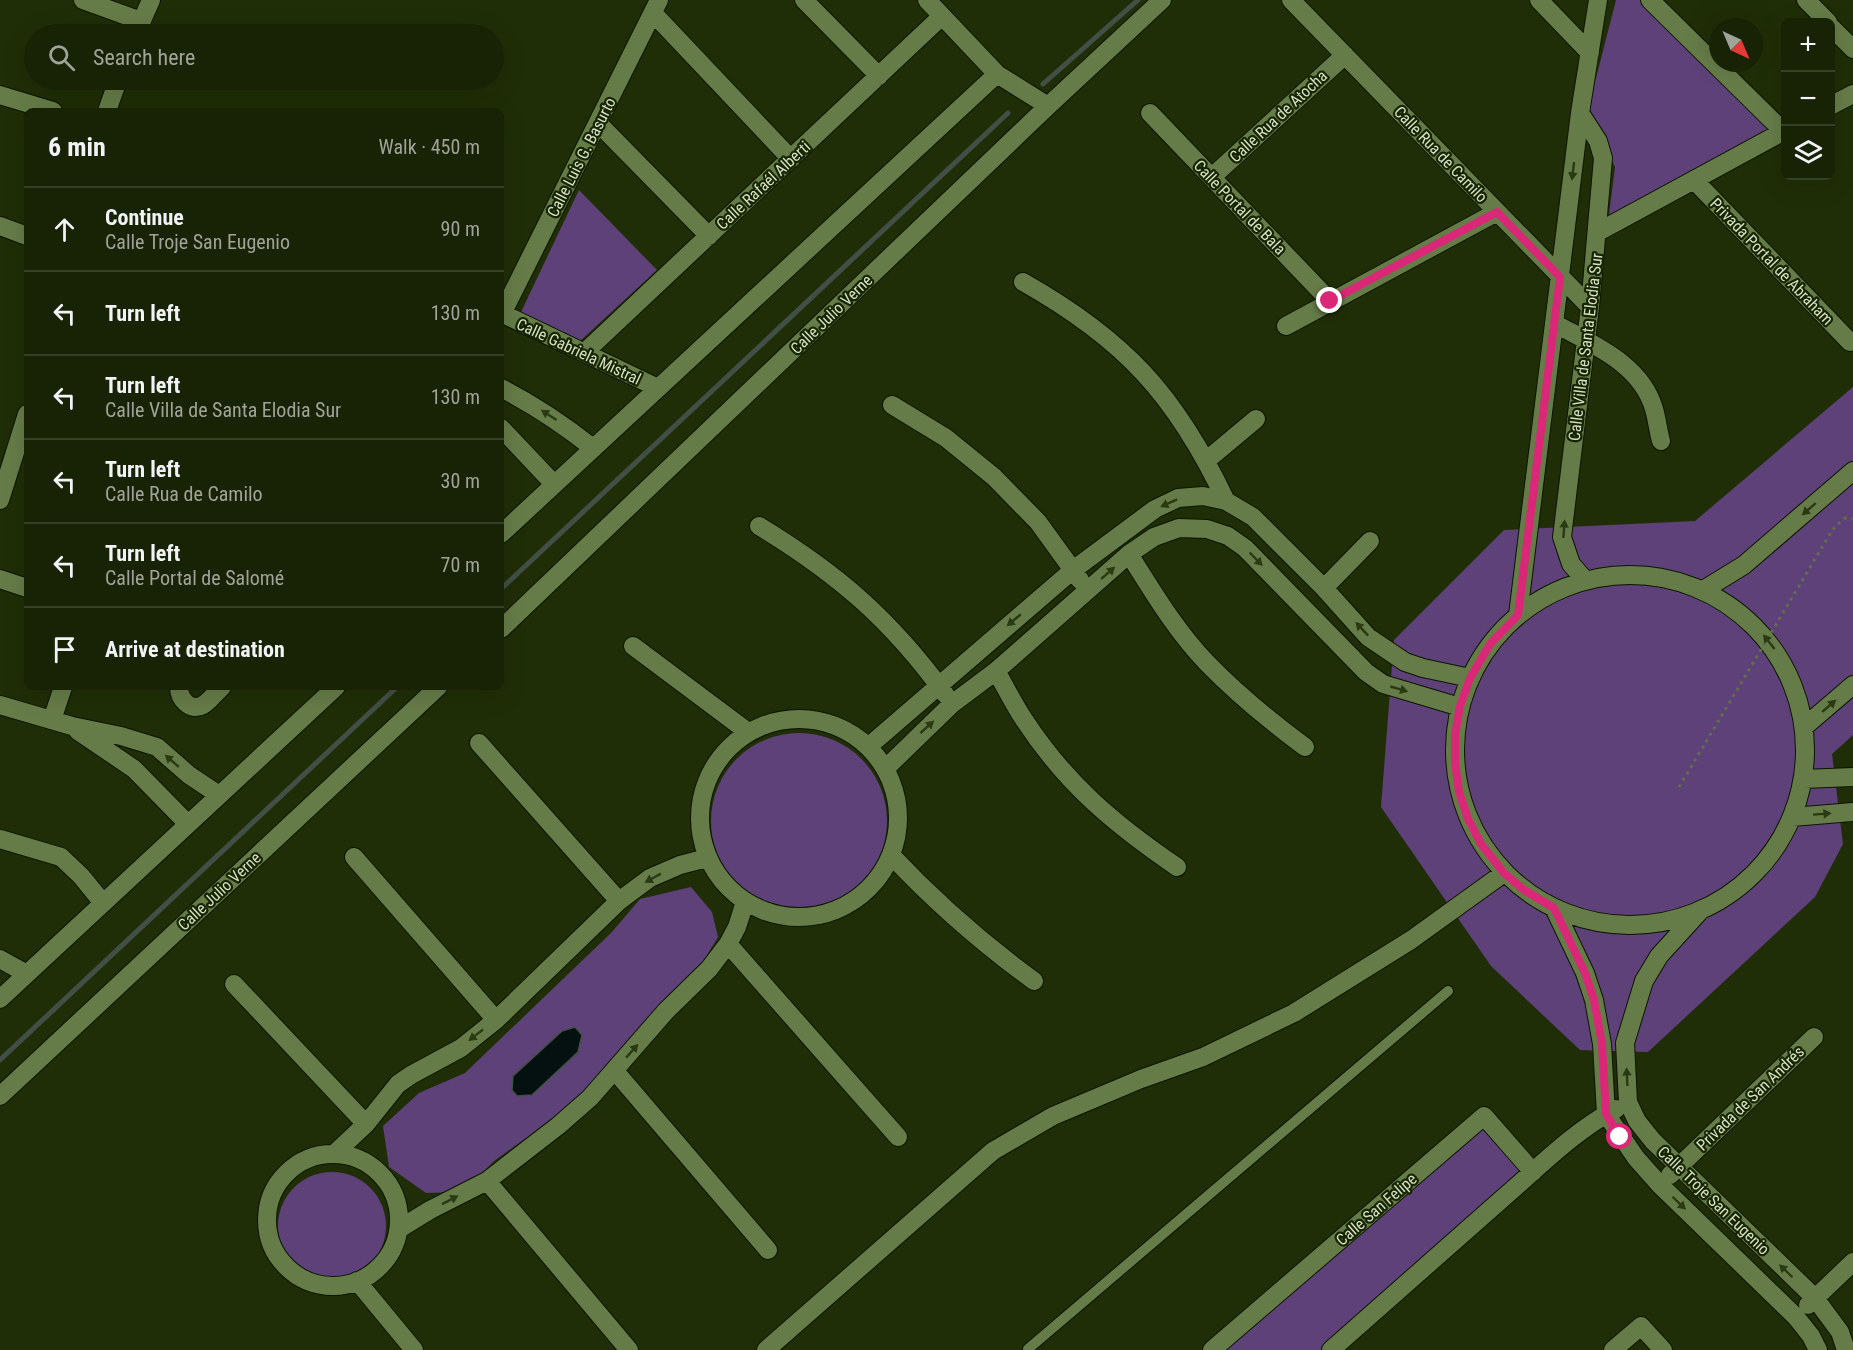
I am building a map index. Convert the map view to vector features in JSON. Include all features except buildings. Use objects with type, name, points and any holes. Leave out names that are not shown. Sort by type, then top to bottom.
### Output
[{"type":"street","points":[[83,0],[130,24]]},
{"type":"street","points":[[140,24],[151,0]]},
{"type":"street","points":[[804,0],[879,76]]},
{"type":"street","points":[[927,0],[997,74],[1048,106]]},
{"type":"street","name":"Calle Julio Verne","points":[[504,626],[1162,0]]},
{"type":"street","name":"Calle Rua de Camilo","points":[[1291,0],[1590,307]]},
{"type":"street","points":[[1539,0],[1590,53]]},
{"type":"street","name":"Calle Villa de Santa Elodia Sur","points":[[1518,615],[1580,113],[1598,0]]},
{"type":"street","points":[[1650,0],[1781,128]]},
{"type":"street","points":[[1806,0],[1823,18]]},
{"type":"street","points":[[656,7],[791,159]]},
{"type":"street","name":"Calle Luis G. Basurto","points":[[504,310],[656,7]]},
{"type":"street","name":"Calle Rafaél Alberti","points":[[585,353],[942,16]]},
{"type":"street","points":[[1835,30],[1853,49]]},
{"type":"street","name":"Calle Rua de Atocha","points":[[1212,177],[1345,55]]},
{"type":"street","points":[[504,531],[997,74]]},
{"type":"street","points":[[108,108],[114,90]]},
{"type":"street","points":[[1835,103],[1853,94]]},
{"type":"street","points":[[0,95],[43,108]]},
{"type":"street","name":"Calle Portal de Bala","points":[[1150,113],[1330,301]]},
{"type":"street","name":"Calle Villa de Santa Elodia Sur","points":[[1580,113],[1598,141],[1603,158],[1590,307],[1562,537],[1571,564],[1585,580]]},
{"type":"street","points":[[598,123],[709,236]]},
{"type":"street","points":[[1598,232],[1781,133]]},
{"type":"street","name":"Privada Portal de Abraham","points":[[1694,180],[1850,342]]},
{"type":"street","points":[[1286,326],[1497,212]]},
{"type":"street","points":[[0,226],[24,235]]},
{"type":"street","points":[[1023,282],[1078,316],[1129,357],[1165,397],[1184,423],[1207,460],[1226,501]]},
{"type":"street","name":"Calle Gabriela Mistral","points":[[504,315],[658,388]]},
{"type":"street","points":[[1554,323],[1615,357],[1633,373],[1645,389],[1654,407],[1661,441]]},
{"type":"street","points":[[504,390],[529,402],[561,423],[593,448]]},
{"type":"street","points":[[892,405],[946,438],[994,477],[1038,522],[1088,591]]},
{"type":"street","points":[[1207,460],[1256,419]]},
{"type":"street","points":[[0,500],[24,424]]},
{"type":"street","points":[[504,432],[554,484]]},
{"type":"street","points":[[1705,589],[1744,565],[1853,471]]},
{"type":"street","points":[[869,746],[1073,570],[1155,509],[1178,498],[1203,496],[1226,501],[1253,517],[1324,588],[1368,637],[1404,662],[1470,678]]},
{"type":"street","points":[[759,526],[801,551],[840,580],[876,612],[909,648],[952,704]]},
{"type":"street","points":[[886,768],[952,704],[996,670],[1129,554],[1154,537],[1179,528],[1207,529],[1228,536],[1245,548],[1366,672],[1383,684],[1460,706]]},
{"type":"street","points":[[1324,588],[1370,541]]},
{"type":"street","points":[[1129,554],[1164,610],[1205,662],[1252,707],[1305,747]]},
{"type":"street","points":[[1618,575],[1652,575],[1705,589],[1738,611],[1758,629],[1789,674],[1798,700],[1804,727],[1803,779],[1792,817],[1776,846],[1755,872],[1729,894],[1700,910],[1671,920],[1642,925],[1582,919],[1554,908],[1524,890],[1504,873],[1481,844],[1468,819],[1459,792],[1455,744],[1460,706],[1470,678],[1490,644],[1518,615],[1546,596],[1585,580],[1618,575]]},
{"type":"street","points":[[0,579],[24,587]]},
{"type":"street","points":[[633,646],[748,732]]},
{"type":"street","points":[[996,670],[1029,726],[1054,761],[1091,801],[1132,837],[1177,867]]},
{"type":"street","points":[[1804,727],[1853,685]]},
{"type":"street","points":[[52,720],[62,690]]},
{"type":"street","points":[[180,690],[181,698],[190,705],[202,705],[219,690]]},
{"type":"street","points":[[0,999],[333,690]]},
{"type":"street","name":"Calle Julio Verne","points":[[0,1096],[435,690]]},
{"type":"street","points":[[0,705],[157,747],[189,775],[219,795]]},
{"type":"street","points":[[798,718],[824,721],[848,730],[869,746],[886,768],[895,789],[899,811],[898,833],[891,855],[877,880],[855,900],[829,913],[800,918],[771,914],[745,902],[723,883],[707,858],[699,811],[704,787],[714,765],[729,746],[748,732],[773,722],[798,718]]},
{"type":"street","points":[[72,726],[134,769],[188,824]]},
{"type":"street","points":[[479,743],[619,901]]},
{"type":"street","points":[[1803,779],[1853,777]]},
{"type":"street","points":[[1792,817],[1853,812]]},
{"type":"street","points":[[0,839],[61,857],[81,876],[103,903]]},
{"type":"street","points":[[891,855],[959,922],[1034,981]]},
{"type":"street","points":[[354,857],[496,1020]]},
{"type":"street","points":[[334,1154],[366,1124],[398,1084],[461,1047],[496,1020],[619,901],[650,878],[680,865],[707,858]]},
{"type":"street","points":[[766,1350],[993,1150],[1053,1116],[1142,1079],[1203,1057],[1294,1013],[1411,940],[1504,873]]},
{"type":"street","points":[[399,1229],[430,1210],[487,1181],[590,1098],[666,1011],[709,969],[728,944],[737,927],[745,902]]},
{"type":"street","points":[[1554,908],[1585,973],[1594,1000],[1602,1044],[1606,1114]]},
{"type":"street","name":"Calle Troje San Eugenio","points":[[1700,910],[1659,956],[1644,981],[1625,1043],[1628,1102],[1637,1120],[1653,1141],[1815,1298],[1840,1332],[1846,1350]]},
{"type":"street","points":[[728,944],[898,1137]]},
{"type":"street","points":[[0,959],[27,974]]},
{"type":"street","points":[[234,984],[366,1124]]},
{"type":"street","name":"Privada de San Andrés","points":[[1660,1185],[1814,1037]]},
{"type":"street","points":[[1602,1044],[1625,1043]]},
{"type":"street","points":[[615,1071],[768,1250]]},
{"type":"street","points":[[1331,1350],[1533,1172],[1606,1114],[1628,1102]]},
{"type":"street","name":"Calle Troje San Eugenio","points":[[1606,1114],[1636,1158],[1660,1185],[1796,1317],[1811,1336],[1818,1350]]},
{"type":"street","name":"Calle San Felipe","points":[[1212,1350],[1484,1116],[1533,1172]]},
{"type":"street","points":[[334,1154],[356,1158],[375,1169],[383,1177],[390,1186],[398,1206],[399,1229],[394,1246],[385,1261],[373,1273],[357,1281],[337,1286],[316,1284],[296,1275],[281,1261],[271,1242],[267,1222],[270,1201],[279,1182],[286,1174],[313,1157],[334,1154]]},
{"type":"street","points":[[487,1181],[629,1350]]},
{"type":"street","points":[[1796,1317],[1853,1262]]},
{"type":"street","points":[[357,1281],[414,1350]]},
{"type":"street","points":[[1612,1350],[1641,1326],[1663,1350]]},
{"type":"lane","points":[[1029,1350],[1448,991]]},
{"type":"path","points":[[1679,788],[1833,530],[1844,518],[1853,519]]},
{"type":"shaded area","points":[[1616,0],[1640,0],[1709,68],[1709,72],[1713,72],[1769,128],[1609,215],[1615,167],[1587,113]]},
{"type":"shaded area","points":[[579,190],[657,270],[579,342],[521,312]]},
{"type":"shaded area","points":[[1853,387],[1853,735],[1832,754],[1843,844],[1815,897],[1648,1052],[1580,1050],[1491,966],[1381,807],[1394,640],[1504,530],[1695,521]]},
{"type":"shaded area","points":[[799,733],[833,740],[848,748],[861,759],[872,772],[880,787],[887,821],[880,855],[872,870],[861,883],[848,894],[833,902],[799,909],[765,902],[750,894],[737,883],[726,870],[718,855],[711,821],[718,787],[726,772],[737,759],[750,748],[765,740]]},
{"type":"shaded area","points":[[691,887],[712,912],[718,937],[698,970],[575,1103],[494,1161],[464,1192],[426,1193],[389,1167],[383,1126],[419,1093],[465,1073],[612,932],[640,899]]},
{"type":"shaded area","points":[[575,1027],[582,1035],[578,1052],[532,1095],[517,1096],[512,1090],[513,1076],[562,1031]]},
{"type":"shaded area","points":[[1482,1129],[1524,1172],[1322,1350],[1225,1350]]},
{"type":"shaded area","points":[[332,1172],[353,1176],[370,1188],[382,1205],[386,1226],[382,1247],[370,1264],[353,1276],[332,1280],[311,1276],[294,1264],[282,1247],[278,1226],[282,1205],[294,1188],[311,1176]]},
{"type":"waterway","points":[[1043,84],[1138,0]]},
{"type":"waterway","points":[[504,586],[1008,113]]},
{"type":"waterway","points":[[0,1060],[394,690]]},
{"type":"route","points":[[1330,301],[1497,212],[1560,277],[1518,615],[1490,644],[1470,678],[1460,706],[1455,735],[1455,763],[1459,792],[1468,819],[1481,844],[1504,873],[1524,890],[1554,908],[1585,973],[1594,1000],[1602,1044],[1606,1114],[1620,1137]]}]
